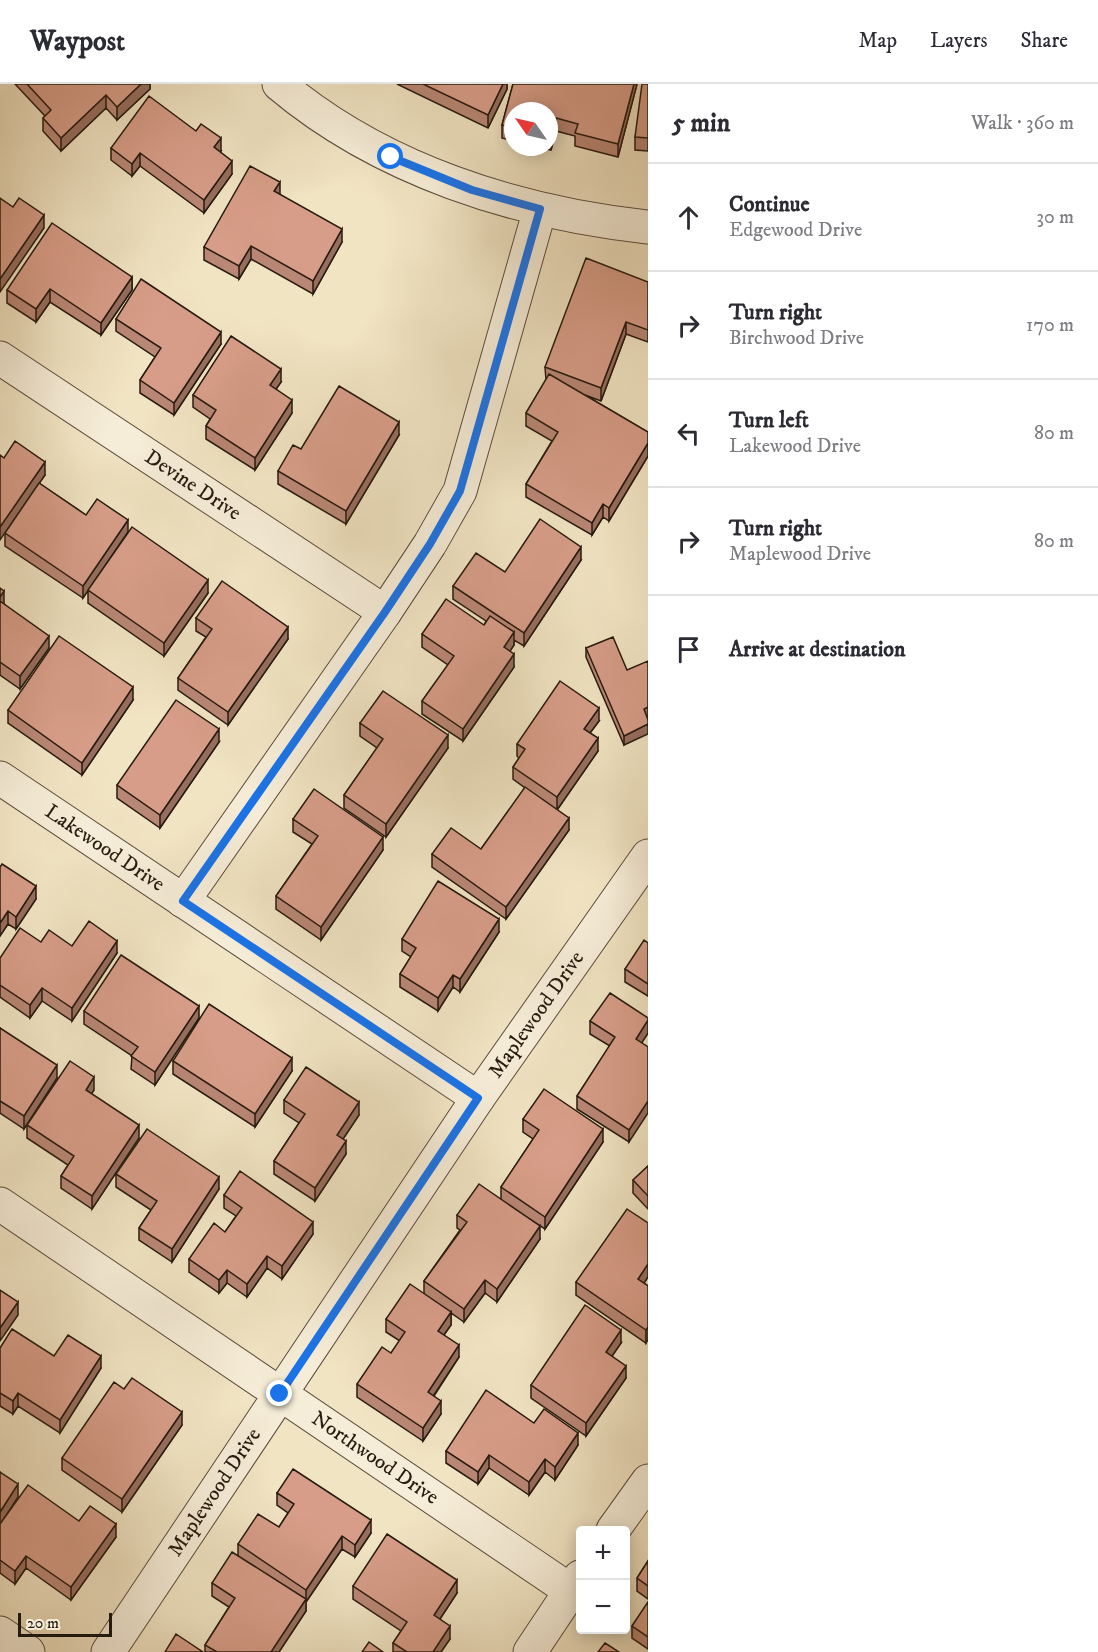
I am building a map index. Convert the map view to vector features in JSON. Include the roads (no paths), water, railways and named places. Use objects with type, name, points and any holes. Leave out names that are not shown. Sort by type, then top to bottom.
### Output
[{"type":"street","points":[[279,84],[298,100],[391,157],[472,190],[540,209],[648,227]]},
{"type":"street","points":[[183,901],[385,612],[430,544],[460,491],[540,209]]},
{"type":"street","name":"Devine Drive","points":[[0,358],[385,612]]},
{"type":"street","name":"Lakewood Drive","points":[[0,778],[478,1098]]},
{"type":"street","name":"Maplewood Drive","points":[[108,1652],[478,1098],[648,856]]},
{"type":"street","name":"Northwood Drive","points":[[0,1204],[280,1394],[576,1584]]},
{"type":"street","points":[[616,1526],[648,1480]]},
{"type":"street","points":[[531,1652],[576,1584]]},
{"type":"street","points":[[0,1633],[28,1652]]}]
